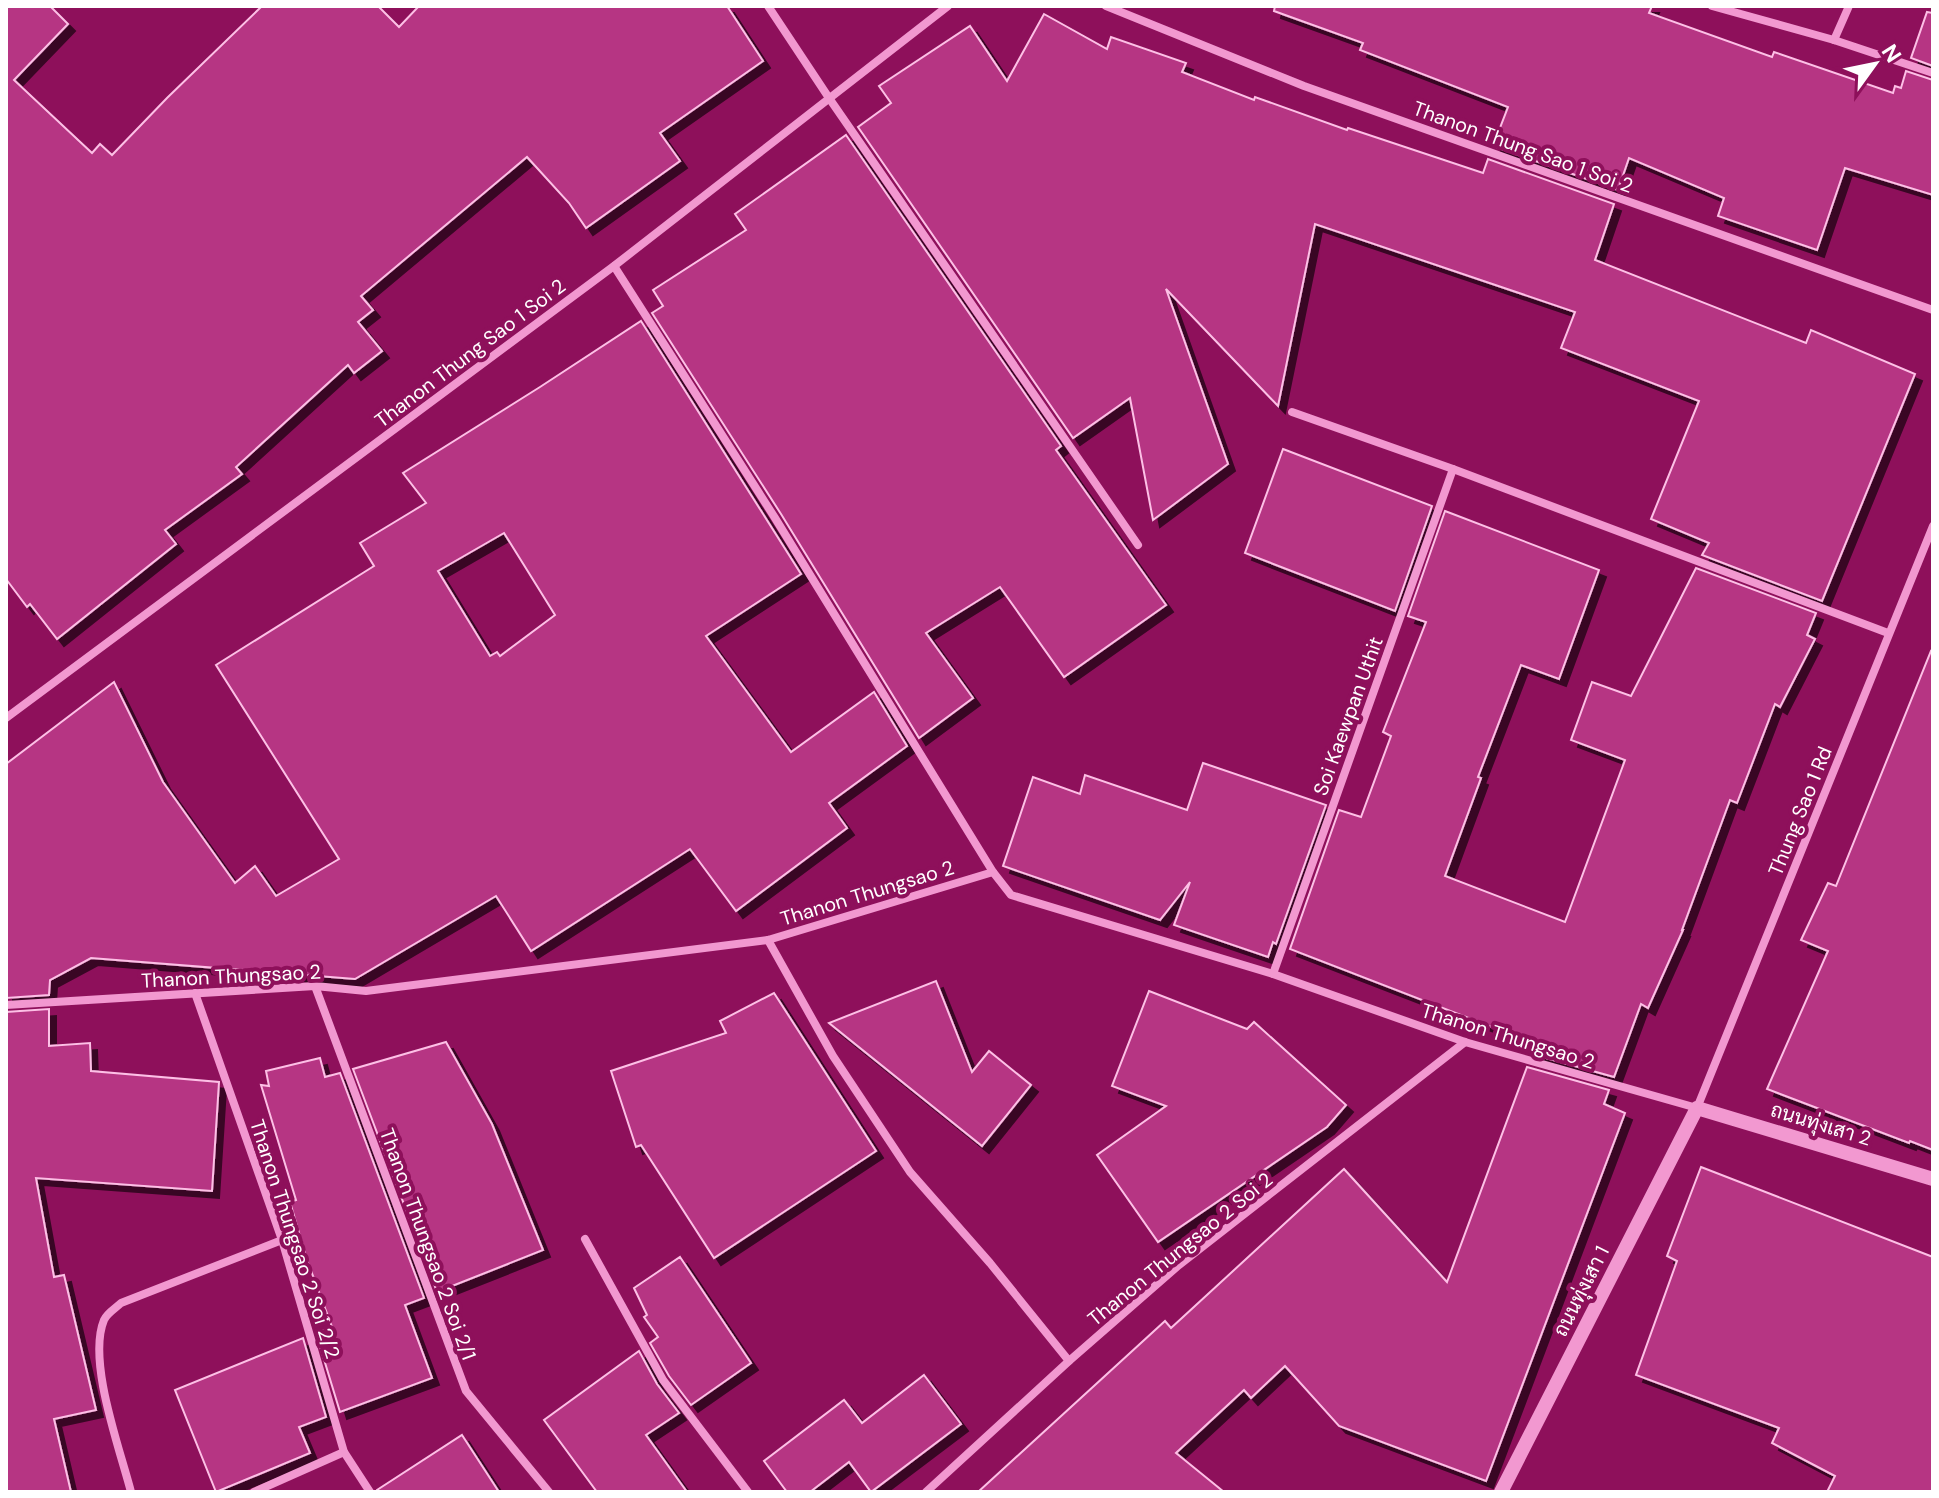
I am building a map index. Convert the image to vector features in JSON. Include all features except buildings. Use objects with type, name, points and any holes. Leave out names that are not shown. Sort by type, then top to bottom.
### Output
[{"type":"street","points":[[768,6],[1138,545]]},
{"type":"street","name":"Thanon Thung Sao 1 Soi 2","points":[[6,718],[614,266],[948,6]]},
{"type":"street","name":"Thanon Thung Sao 1 Soi 2","points":[[1106,6],[1304,86],[1933,310]]},
{"type":"street","points":[[1712,6],[1834,40],[1933,73]]},
{"type":"street","points":[[1834,40],[1849,6]]},
{"type":"street","points":[[614,266],[775,518],[993,872]]},
{"type":"street","points":[[1292,412],[1453,469],[1888,633]]},
{"type":"street","name":"Soi Kaewpan Uthit","points":[[1273,974],[1453,469]]},
{"type":"street","name":"Thung Sao 1 Rd","points":[[1697,1108],[1933,526]]},
{"type":"street","name":"Thanon Thungsao 2","points":[[6,1005],[315,986],[366,991],[768,940],[993,872],[1011,895],[1273,974],[1465,1042],[1697,1108]]},
{"type":"street","points":[[768,940],[833,1056],[910,1172],[990,1263],[1069,1361]]},
{"type":"street","name":"Thanon Thungsao 2 Soi 2/1","points":[[315,986],[466,1391],[549,1492]]},
{"type":"street","name":"Thanon Thungsao 2 Soi 2/2","points":[[195,993],[282,1240],[344,1452],[370,1492]]},
{"type":"street","name":"Thanon Thungsao 2 Soi 2","points":[[926,1492],[1179,1265],[1465,1042]]},
{"type":"street","name":"ถนนทุ่งเสา 2","points":[[1697,1108],[1933,1179]]},
{"type":"street","name":"ถนนทุ่งเสา 1","points":[[1501,1492],[1697,1108]]},
{"type":"street","points":[[585,1239],[663,1380],[748,1492]]},
{"type":"street","points":[[131,1492],[100,1377],[100,1339],[104,1317],[121,1303],[282,1240]]},
{"type":"street","points":[[254,1492],[344,1452]]}]
